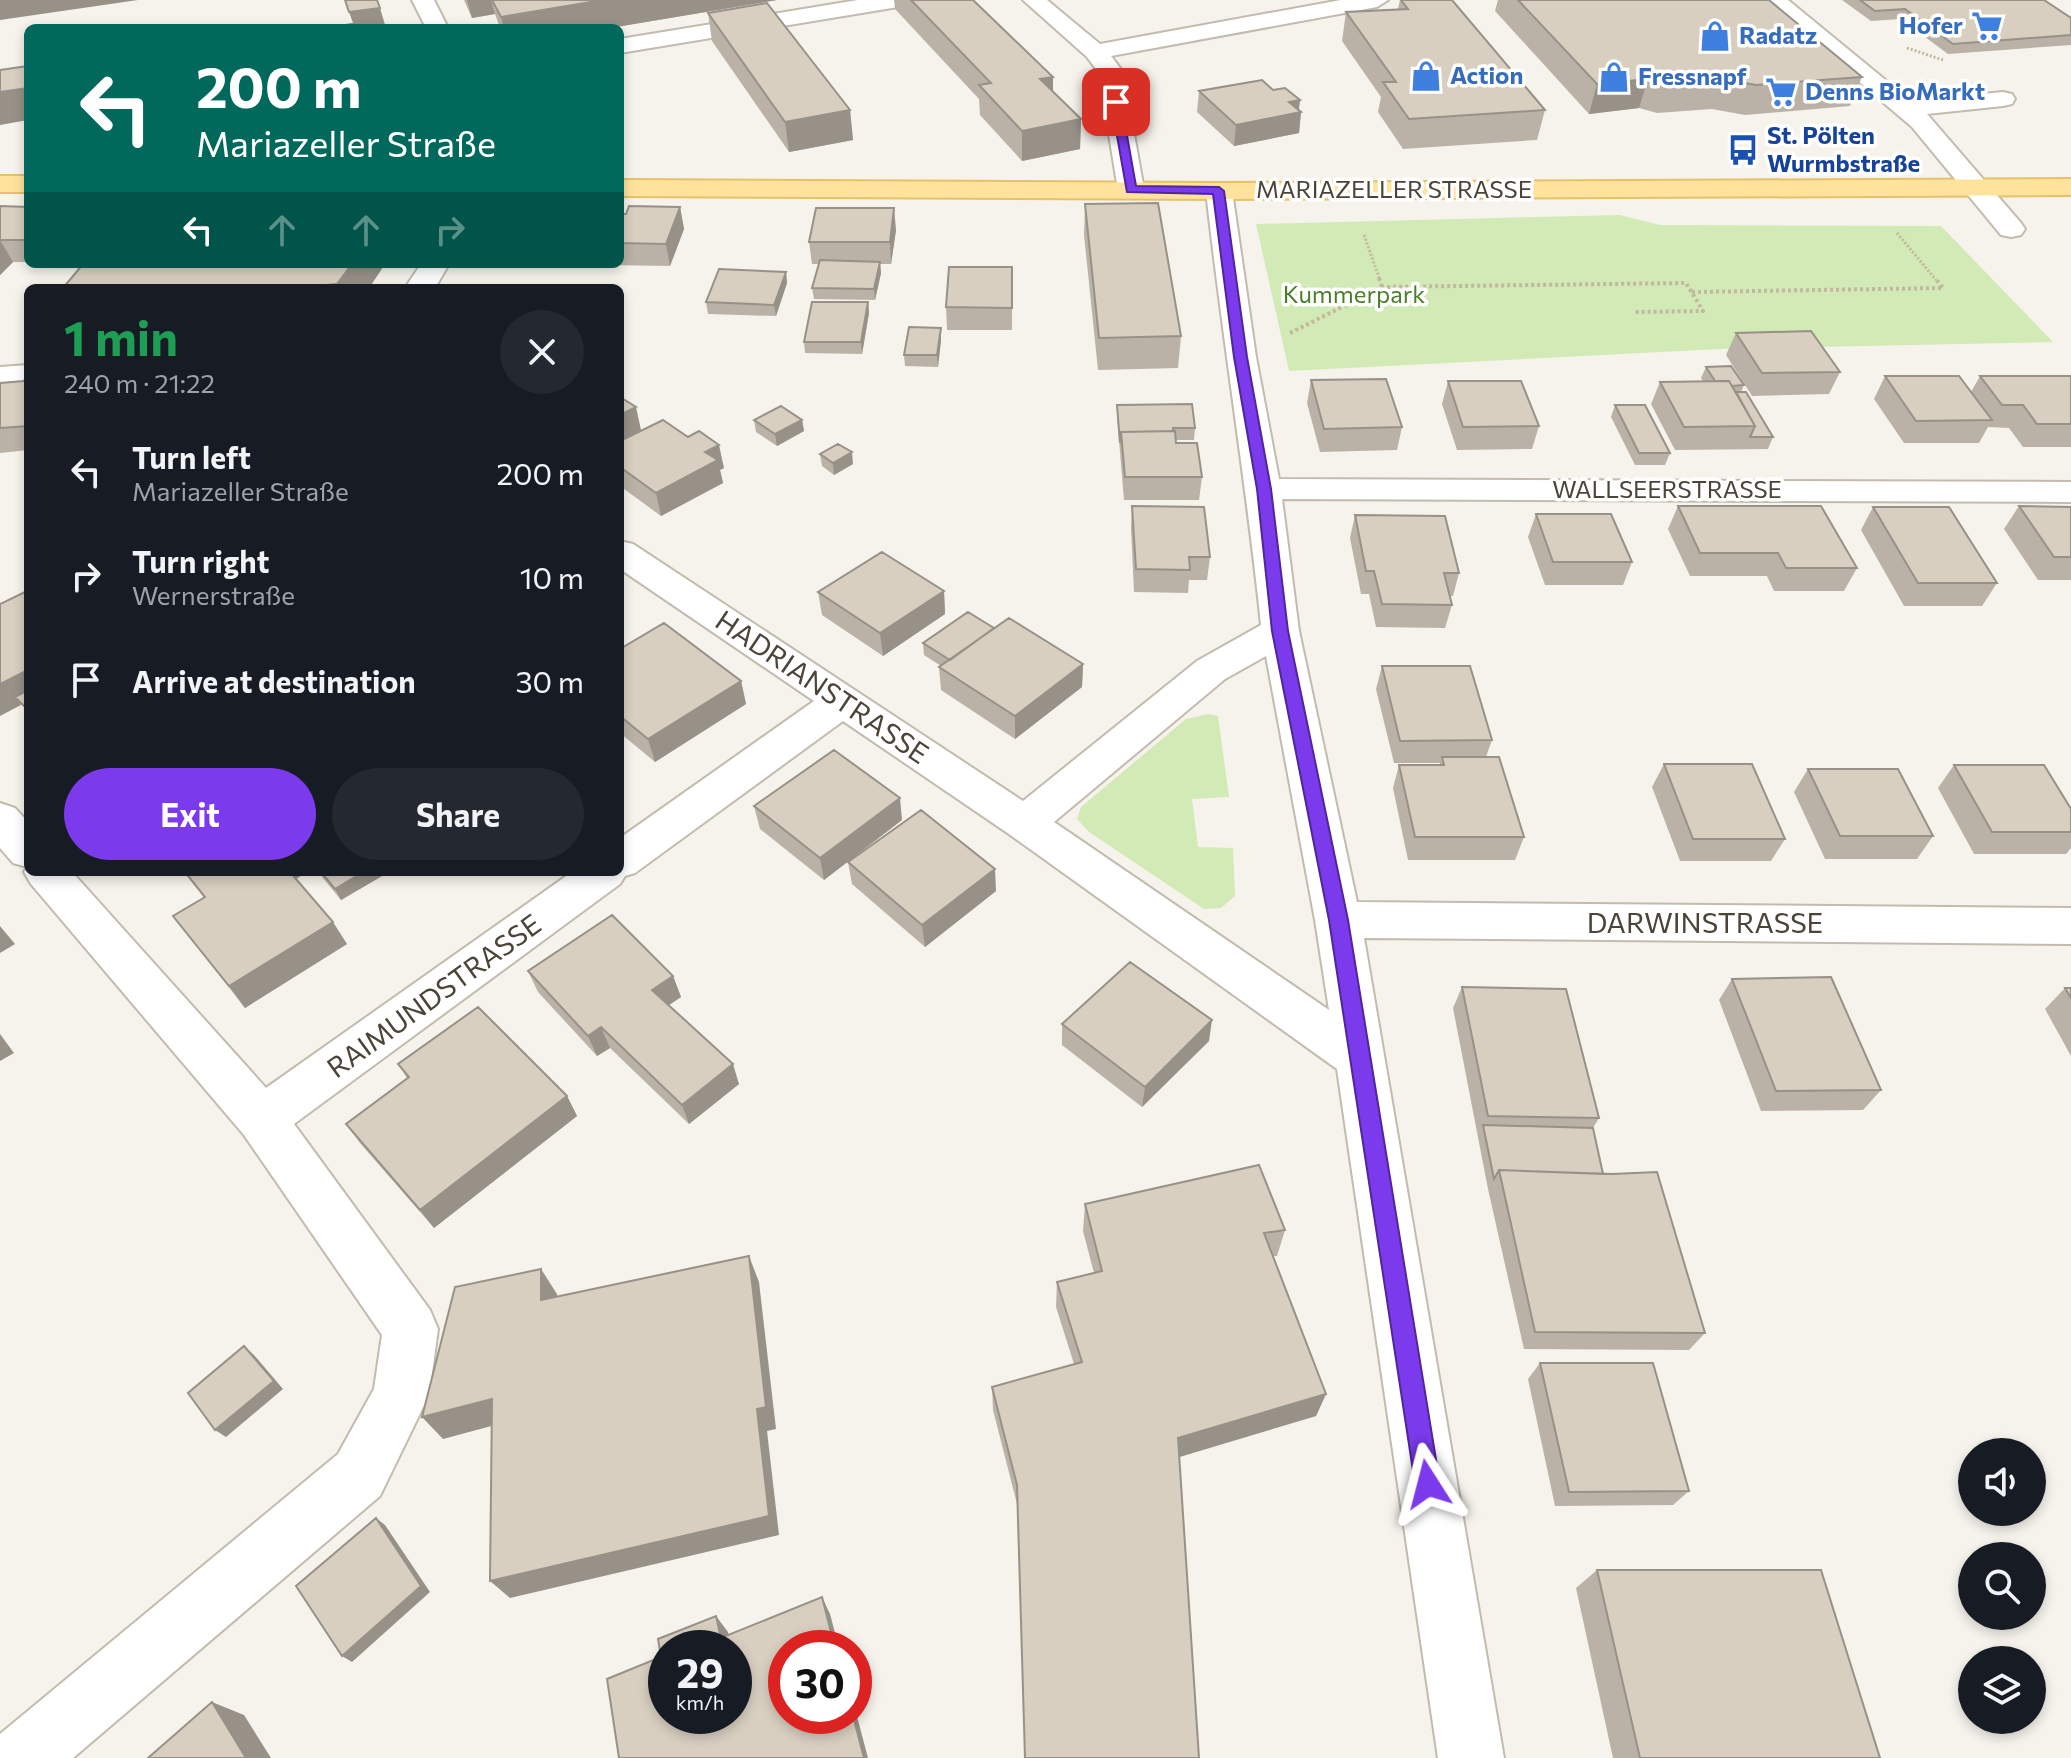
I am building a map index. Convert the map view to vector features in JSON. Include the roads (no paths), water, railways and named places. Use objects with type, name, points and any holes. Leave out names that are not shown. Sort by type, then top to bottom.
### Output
[{"type":"main road","points":[[0,184],[24,184]]},
{"type":"main road","name":"MARIAZELLER STRASSE","points":[[624,188],[1219,191],[2071,187]]},
{"type":"street","points":[[423,0],[435,24]]},
{"type":"street","points":[[624,45],[898,0]]},
{"type":"street","points":[[1034,0],[1095,52],[1111,72],[1131,190]]},
{"type":"street","points":[[1095,52],[1377,0]]},
{"type":"street","points":[[1774,0],[1907,109],[1979,188],[2011,229]]},
{"type":"street","points":[[1907,109],[2003,99]]},
{"type":"street","points":[[1219,191],[1240,357],[1264,489],[1280,631],[1338,920],[1471,1758]]},
{"type":"street","points":[[0,376],[24,374]]},
{"type":"street","name":"WALLSEERSTRASSE","points":[[1264,489],[2071,492]]},
{"type":"street","name":"HADRIANSTRASSE","points":[[624,555],[1024,823],[1360,1058]]},
{"type":"street","points":[[1024,823],[1211,670],[1280,631]]},
{"type":"street","points":[[624,858],[842,701]]},
{"type":"street","points":[[0,819],[24,846]]},
{"type":"street","points":[[23,1758],[359,1475],[401,1395],[410,1329],[262,1119],[49,876]]},
{"type":"street","name":"RAIMUNDSTRASSE","points":[[262,1119],[599,876]]},
{"type":"street","name":"DARWINSTRASSE","points":[[1338,920],[2071,926]]},
{"type":"place","name":"Hofer","points":[[1987,26]]},
{"type":"place","name":"Radatz","points":[[1715,36]]},
{"type":"place","name":"Action","points":[[1426,76]]},
{"type":"place","name":"Fressnapf","points":[[1614,77]]},
{"type":"place","name":"Denns BioMarkt","points":[[1781,92]]},
{"type":"place","name":"St. Pölten Wurmbstraße","points":[[1743,150]]},
{"type":"park label","name":"Kummerpark","points":[[1354,295]]}]
